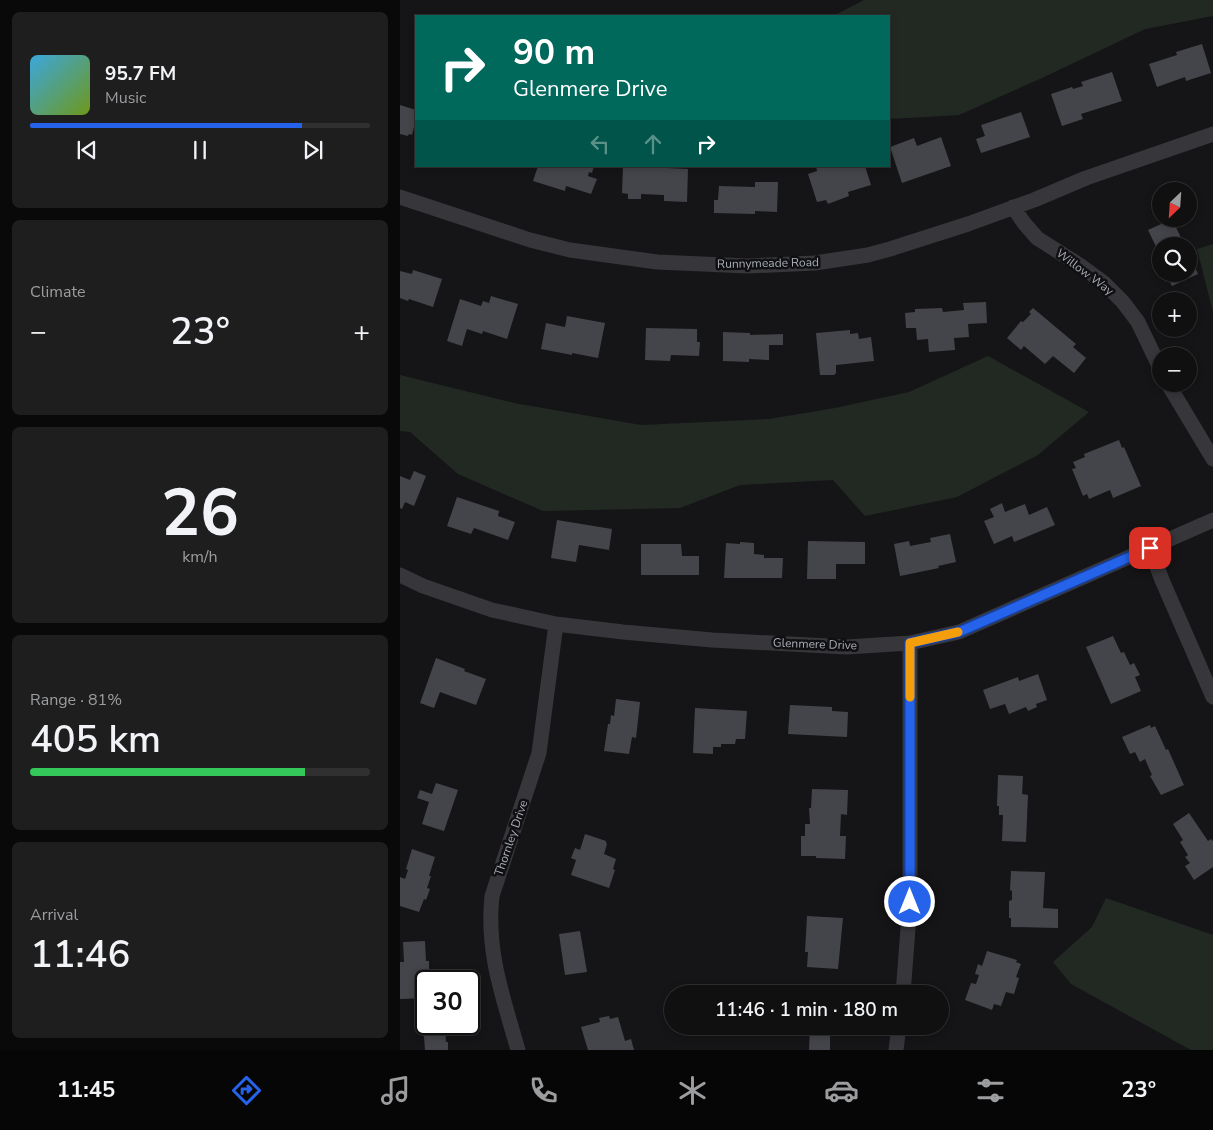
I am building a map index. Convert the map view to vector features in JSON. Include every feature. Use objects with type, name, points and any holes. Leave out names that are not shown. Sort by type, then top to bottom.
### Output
[{"type":"street","name":"Runnymeade Road","points":[[400,198],[530,240],[570,250],[657,262],[748,266],[815,264],[868,256],[968,224],[1086,178],[1213,134]]},
{"type":"street","name":"Willow Way","points":[[1013,207],[1037,238],[1104,283],[1123,302],[1138,322],[1152,351]]},
{"type":"street","points":[[1173,392],[1213,458]]},
{"type":"street","name":"Glenmere Drive","points":[[400,576],[492,610],[556,624],[692,638],[847,647],[910,643],[959,632],[1213,520]]},
{"type":"street","points":[[1150,548],[1213,698]]},
{"type":"street","name":"Thornley Drive","points":[[518,1050],[493,958],[490,913],[492,896],[539,753],[556,624]]},
{"type":"street","points":[[904,985],[910,902],[910,643]]},
{"type":"street","points":[[896,1050],[898,1035]]},
{"type":"shaded area","points":[[864,0],[1213,0],[1213,16],[1145,29],[959,115],[890,119],[890,15],[835,15]]},
{"type":"shaded area","points":[[1213,244],[1213,312],[1197,249]]},
{"type":"shaded area","points":[[988,356],[1089,412],[1038,455],[957,497],[865,516],[833,480],[740,485],[680,508],[543,511],[458,474],[410,432],[400,431],[400,375],[514,403],[641,425],[769,419],[835,408],[909,392]]},
{"type":"shaded area","points":[[1106,898],[1213,935],[1213,1050],[1191,1050],[1071,984],[1053,962],[1092,927]]},
{"type":"building","points":[[1202,44],[1211,73],[1186,81],[1185,77],[1157,87],[1149,64],[1177,55],[1176,52]]},
{"type":"building","points":[[1112,72],[1122,101],[1081,114],[1083,119],[1062,126],[1051,94],[1072,87],[1073,89],[1083,86],[1081,82]]},
{"type":"building","points":[[400,105],[415,110],[415,123],[412,135],[400,134]]},
{"type":"building","points":[[1021,112],[1030,137],[981,153],[976,139],[985,136],[981,125]]},
{"type":"building","points":[[941,137],[951,166],[902,183],[890,147],[914,138],[917,146]]},
{"type":"building","points":[[538,167],[594,167],[592,173],[589,172],[588,176],[597,179],[591,194],[566,186],[565,191],[533,181]]},
{"type":"building","points":[[623,167],[688,169],[687,202],[664,201],[664,195],[641,194],[641,199],[628,199],[628,194],[622,193]]},
{"type":"building","points":[[816,167],[865,167],[871,185],[848,192],[849,196],[828,204],[826,200],[817,202],[808,174],[817,171]]},
{"type":"building","points":[[755,182],[778,182],[777,212],[755,211],[755,214],[714,213],[714,200],[718,200],[719,186],[755,187]]},
{"type":"building","points":[[1152,228],[1176,228],[1181,237],[1152,238],[1148,230]]},
{"type":"building","points":[[413,270],[442,279],[433,307],[400,298],[400,271],[412,274]]},
{"type":"building","points":[[1170,282],[1181,282],[1172,286]]},
{"type":"building","points":[[491,296],[518,304],[507,339],[483,331],[482,334],[467,329],[462,346],[447,341],[460,299],[481,306],[483,301],[489,303]]},
{"type":"building","points":[[986,302],[987,323],[968,324],[969,337],[954,338],[955,350],[929,352],[928,339],[917,340],[916,328],[906,328],[905,313],[915,312],[915,309],[942,308],[943,312],[964,310],[963,303]]},
{"type":"building","points":[[1033,308],[1076,344],[1073,347],[1086,358],[1074,373],[1053,356],[1045,364],[1024,346],[1021,350],[1007,338],[1021,321],[1023,322],[1031,314],[1029,312]]},
{"type":"building","points":[[567,316],[605,323],[598,358],[541,349],[546,323],[565,327]]},
{"type":"building","points":[[646,328],[697,329],[697,342],[700,342],[699,356],[671,355],[670,361],[645,360]]},
{"type":"building","points":[[850,330],[850,334],[858,333],[859,339],[871,337],[874,361],[836,365],[836,373],[834,375],[820,375],[816,333]]},
{"type":"building","points":[[723,332],[750,333],[750,335],[783,334],[783,345],[769,345],[769,360],[749,359],[749,362],[723,361]]},
{"type":"building","points":[[1119,440],[1141,486],[1113,498],[1110,490],[1089,499],[1087,494],[1083,496],[1072,469],[1076,468],[1073,462],[1085,457],[1084,454]]},
{"type":"building","points":[[414,471],[426,476],[414,506],[405,502],[402,509],[400,508],[400,476],[410,480]]},
{"type":"building","points":[[457,497],[499,511],[498,516],[515,522],[508,540],[474,528],[471,534],[447,526]]},
{"type":"building","points":[[1002,503],[1005,512],[1025,504],[1029,515],[1047,507],[1055,525],[1014,542],[1012,536],[994,544],[984,521],[994,517],[990,509]]},
{"type":"building","points":[[557,520],[612,529],[609,550],[579,545],[576,562],[551,558]]},
{"type":"building","points":[[950,534],[956,562],[938,566],[939,568],[900,576],[894,544],[909,541],[910,546],[931,542],[930,538]]},
{"type":"building","points":[[808,541],[865,542],[865,564],[836,564],[836,579],[807,579]]},
{"type":"building","points":[[740,542],[754,543],[754,554],[764,555],[764,558],[783,558],[782,578],[724,578],[726,543],[740,544]]},
{"type":"building","points":[[641,544],[681,544],[682,556],[699,556],[699,575],[641,575]]},
{"type":"building","points":[[1113,636],[1121,653],[1124,652],[1130,665],[1134,663],[1140,675],[1135,677],[1141,691],[1111,704],[1086,647]]},
{"type":"building","points":[[436,658],[486,679],[476,705],[440,692],[434,708],[420,703]]},
{"type":"building","points":[[1038,674],[1047,700],[1036,704],[1037,707],[1028,711],[1026,707],[1009,714],[1005,704],[990,709],[983,690],[1018,677],[1019,681]]},
{"type":"building","points":[[616,699],[640,702],[636,738],[632,737],[629,754],[604,751],[608,724],[610,724],[611,715],[614,716]]},
{"type":"building","points":[[790,705],[832,707],[832,711],[848,712],[847,737],[788,734]]},
{"type":"building","points":[[695,708],[747,711],[745,739],[736,739],[735,744],[721,744],[721,747],[713,747],[713,754],[693,753]]},
{"type":"building","points":[[1150,725],[1151,728],[1155,726],[1166,750],[1168,749],[1184,785],[1161,795],[1150,776],[1152,775],[1145,759],[1140,762],[1135,752],[1130,754],[1122,737]]},
{"type":"building","points":[[998,775],[1023,776],[1022,794],[1028,795],[1026,842],[1002,841],[1003,815],[999,815],[999,806],[997,806]]},
{"type":"building","points":[[436,783],[458,790],[444,831],[422,824],[429,802],[417,798],[420,790],[432,794]]},
{"type":"building","points":[[812,789],[848,790],[847,815],[841,814],[840,836],[846,836],[845,859],[801,856],[801,836],[805,836],[805,824],[810,824],[809,808],[811,808]]},
{"type":"building","points":[[1189,813],[1208,841],[1211,839],[1213,841],[1213,867],[1194,880],[1185,866],[1190,863],[1185,857],[1188,855],[1180,842],[1183,840],[1173,824]]},
{"type":"building","points":[[585,834],[606,841],[604,854],[616,859],[613,869],[615,870],[609,888],[571,875],[576,860],[571,858],[575,848],[580,850]]},
{"type":"building","points":[[412,849],[435,857],[427,888],[430,889],[419,912],[400,906],[400,877],[405,879]]},
{"type":"building","points":[[1011,871],[1045,872],[1043,908],[1058,909],[1058,928],[1011,927],[1009,901],[1012,900],[1012,891],[1010,890]]},
{"type":"building","points":[[807,916],[843,918],[838,969],[807,967],[808,952],[805,952]]},
{"type":"building","points":[[580,931],[587,972],[565,975],[559,934]]},
{"type":"building","points":[[425,941],[426,961],[429,961],[429,970],[415,970],[415,998],[400,999],[400,962],[404,962],[403,942]]},
{"type":"building","points":[[987,951],[1017,960],[1016,962],[1021,964],[1016,977],[1019,978],[1014,994],[1006,992],[1001,1006],[994,1004],[992,1010],[965,1000],[971,983],[976,984],[979,975],[975,974],[978,964],[982,966]]},
{"type":"building","points":[[609,1016],[610,1019],[618,1017],[625,1041],[631,1039],[634,1050],[588,1050],[581,1027],[600,1022],[599,1018]]},
{"type":"building","points":[[424,1035],[446,1035],[448,1050],[425,1050]]},
{"type":"building","points":[[810,1035],[830,1035],[830,1050],[809,1050]]},
{"type":"slow traffic","points":[[910,697],[910,643],[958,632]]},
{"type":"route","points":[[910,902],[910,643],[959,632],[1150,548]]}]
